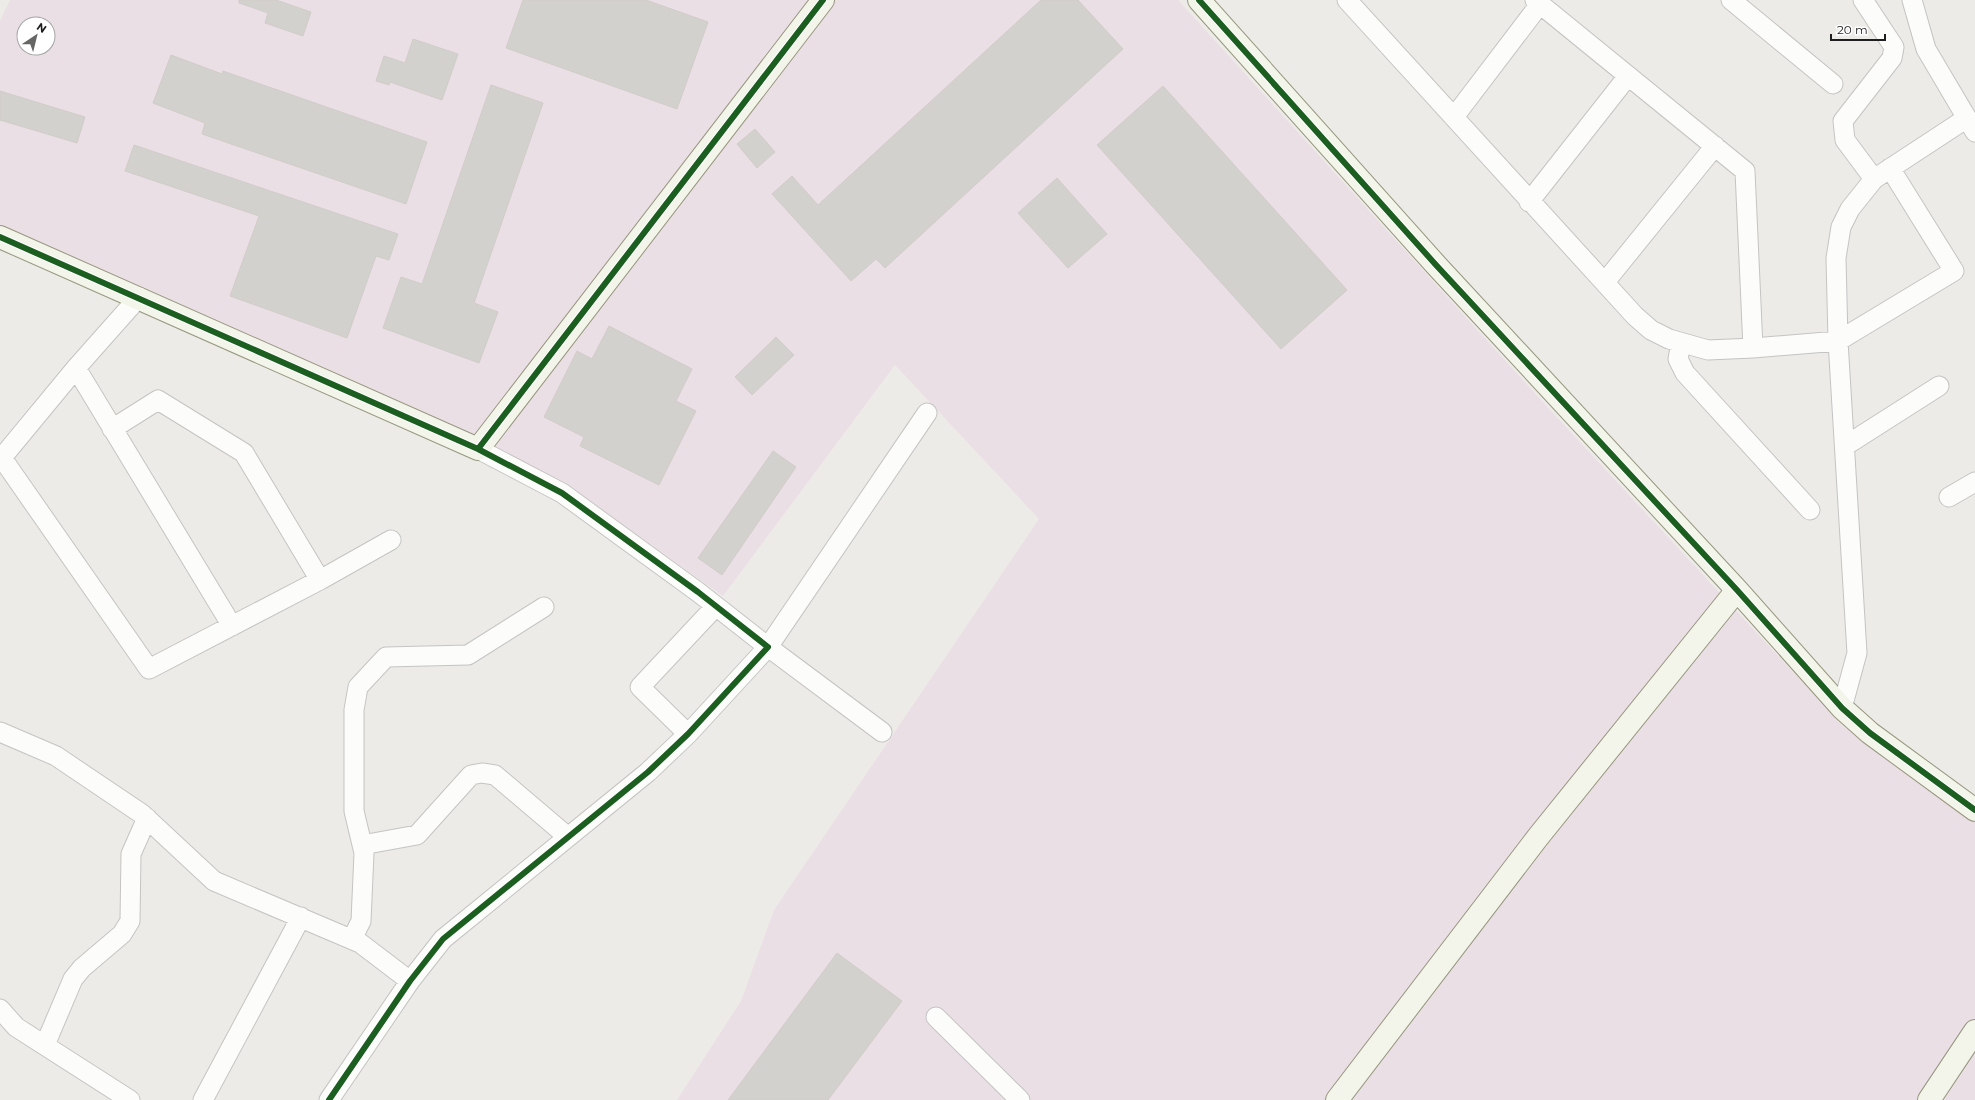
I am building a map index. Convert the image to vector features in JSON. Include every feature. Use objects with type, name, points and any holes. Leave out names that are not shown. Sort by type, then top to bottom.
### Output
[{"type":"street","points":[[478,449],[823,0]]},
{"type":"street","points":[[1199,0],[1436,266],[1737,590],[1842,708],[1870,733],[1975,810]]},
{"type":"street","points":[[1347,0],[1454,116],[1529,202],[1635,316],[1651,330],[1681,343],[1708,350],[1838,341],[1954,271],[1890,168]]},
{"type":"street","points":[[1731,0],[1834,84]]},
{"type":"street","points":[[1863,0],[1894,47],[1892,58],[1843,121],[1845,140],[1874,179]]},
{"type":"street","points":[[1842,708],[1857,653],[1838,341],[1836,258],[1841,227],[1850,209],[1874,179],[1890,168],[1971,125],[1926,49],[1912,0]]},
{"type":"street","points":[[1454,116],[1537,2],[1745,171],[1753,348]]},
{"type":"street","points":[[1529,202],[1628,76]]},
{"type":"street","points":[[1605,282],[1715,146]]},
{"type":"street","points":[[0,237],[139,297],[478,449],[562,493],[716,606],[768,647],[882,732]]},
{"type":"street","points":[[139,297],[76,368],[1,459],[149,669],[320,580],[391,540]]},
{"type":"street","points":[[1681,343],[1678,359],[1685,373],[1810,510]]},
{"type":"street","points":[[76,368],[232,626]]},
{"type":"street","points":[[1845,446],[1939,386]]},
{"type":"street","points":[[112,429],[158,400],[244,453],[320,580]]},
{"type":"street","points":[[329,1100],[410,981],[443,939],[648,772],[688,734],[768,647],[927,413]]},
{"type":"street","points":[[1949,496],[1975,482]]},
{"type":"street","points":[[1337,1100],[1538,837],[1737,590]]},
{"type":"street","points":[[688,734],[640,687],[716,606]]},
{"type":"street","points":[[352,939],[361,921],[364,853],[354,811],[354,710],[358,687],[386,657],[468,655],[544,608]]},
{"type":"street","points":[[0,732],[56,756],[147,818],[214,881],[360,943],[410,981]]},
{"type":"street","points":[[362,845],[417,835],[471,775],[482,773],[495,775],[568,837]]},
{"type":"street","points":[[45,1045],[73,979],[82,968],[122,934],[130,921],[131,854],[147,818]]},
{"type":"street","points":[[203,1100],[301,917]]},
{"type":"street","points":[[0,1009],[16,1027],[130,1100]]},
{"type":"street","points":[[936,1017],[1020,1100]]},
{"type":"street","points":[[1929,1100],[1975,1031]]},
{"type":"shaded area","points":[[10,0],[1178,0],[1540,399],[1843,726],[1975,820],[1975,1100],[677,1100],[741,1001],[774,910],[1039,519],[895,365],[723,596],[572,488],[506,452],[456,428],[0,226],[0,21]]},
{"type":"building","points":[[239,0],[276,0],[311,12],[303,36],[265,23],[268,13],[239,3]]},
{"type":"building","points":[[523,0],[646,0],[708,22],[677,109],[506,48]]},
{"type":"building","points":[[1041,0],[1078,0],[1123,49],[885,268],[876,259],[851,281],[772,194],[792,176],[818,205]]},
{"type":"building","points":[[413,39],[458,54],[442,100],[390,82],[389,85],[376,81],[384,56],[405,63]]},
{"type":"building","points":[[171,55],[222,74],[223,71],[427,142],[406,204],[202,134],[205,123],[153,103]]},
{"type":"building","points":[[491,85],[543,103],[474,303],[498,312],[479,363],[383,328],[401,277],[422,284]]},
{"type":"building","points":[[1163,86],[1347,290],[1281,349],[1097,145]]},
{"type":"building","points":[[0,91],[85,117],[77,143],[0,120]]},
{"type":"building","points":[[755,129],[775,152],[757,168],[737,144]]},
{"type":"building","points":[[134,145],[398,234],[389,260],[376,256],[347,338],[230,296],[259,216],[125,171]]},
{"type":"building","points":[[1057,178],[1107,234],[1068,268],[1018,213]]},
{"type":"building","points":[[609,326],[692,369],[676,401],[696,411],[659,485],[580,446],[584,437],[544,417],[577,351],[592,359]]},
{"type":"building","points":[[776,337],[794,355],[752,395],[735,377]]},
{"type":"building","points":[[773,451],[796,467],[722,575],[698,558]]},
{"type":"building","points":[[837,953],[902,1001],[828,1100],[728,1100]]},
{"type":"cycle path","points":[[0,237],[478,449],[823,0]]},
{"type":"cycle path","points":[[1199,0],[1436,265],[1737,590],[1842,708],[1870,733],[1975,810]]},
{"type":"cycle path","points":[[329,1100],[410,981],[443,939],[648,772],[688,734],[768,647],[698,592],[562,493],[478,449]]}]
